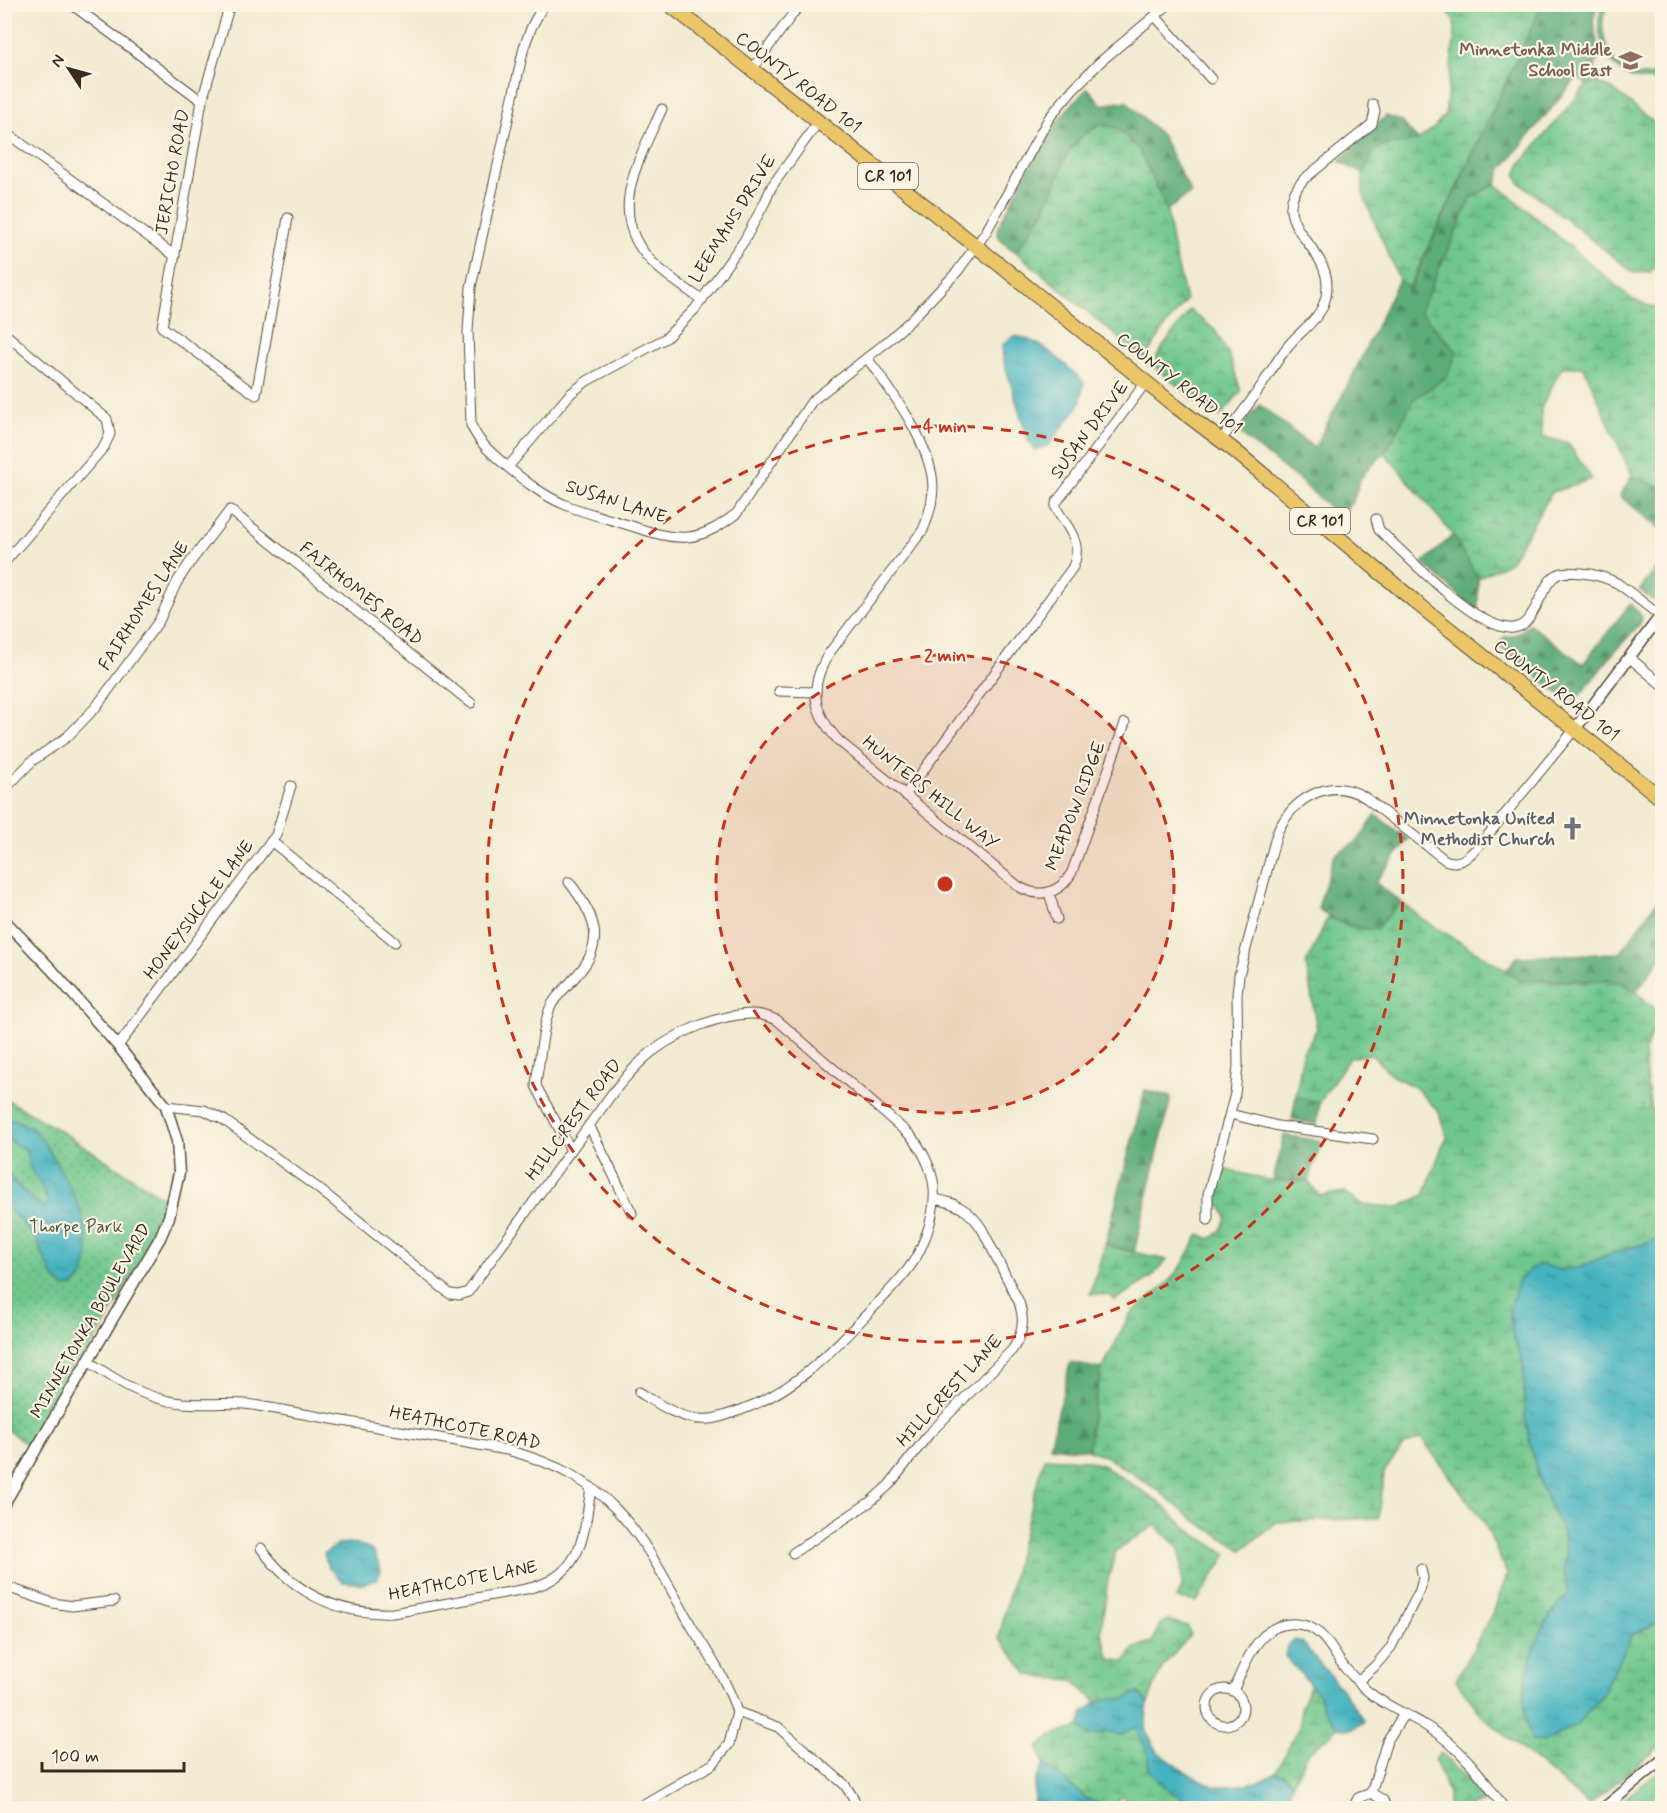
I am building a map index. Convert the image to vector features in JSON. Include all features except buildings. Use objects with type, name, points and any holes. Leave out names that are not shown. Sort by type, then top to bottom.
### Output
[{"type":"main road","name":"COUNTY ROAD 101","points":[[669,4],[1221,440],[1444,624],[1662,799]]},
{"type":"street","points":[[71,4],[202,101]]},
{"type":"street","name":"JERICHO ROAD","points":[[230,4],[202,101],[162,327],[256,395],[288,218]]},
{"type":"street","name":"SUSAN LANE","points":[[544,4],[524,47],[471,287],[468,318],[471,425],[476,437],[537,490],[568,506],[670,536],[688,537],[723,524],[737,513],[812,401],[910,321],[957,272],[976,246],[1049,118],[1100,62],[1169,4]]},
{"type":"street","points":[[751,71],[800,4]]},
{"type":"street","points":[[1156,17],[1211,79]]},
{"type":"street","points":[[1221,440],[1258,392],[1277,360],[1321,309],[1327,285],[1325,273],[1321,261],[1292,219],[1292,197],[1304,179],[1372,124],[1375,111],[1373,104]]},
{"type":"street","points":[[662,109],[629,184],[630,222],[636,239],[646,255],[659,269],[702,300]]},
{"type":"street","name":"LEEMANS DRIVE","points":[[508,467],[570,394],[587,381],[666,338],[681,324],[702,300],[744,241],[772,186],[819,121]]},
{"type":"street","points":[[4,131],[175,256]]},
{"type":"street","points":[[4,563],[104,447],[108,441],[110,427],[107,419],[5,334]]},
{"type":"street","name":"HUNTERS HILL WAY","points":[[867,358],[897,400],[922,449],[932,477],[931,504],[918,538],[825,659],[816,682],[820,715],[828,729],[839,741],[1018,886],[1027,892],[1049,893]]},
{"type":"street","name":"SUSAN DRIVE","points":[[905,795],[1073,567],[1077,557],[1077,545],[1056,508],[1056,503],[1146,382]]},
{"type":"street","name":"FAIRHOMES ROAD","points":[[230,510],[471,703]]},
{"type":"street","name":"FAIRHOMES LANE","points":[[4,790],[32,761],[67,737],[96,707],[159,621],[177,582],[230,510]]},
{"type":"street","points":[[1208,1220],[1208,1194],[1230,1114],[1238,1066],[1239,975],[1277,833],[1283,820],[1292,809],[1315,792],[1345,789],[1359,793],[1445,860],[1458,863],[1465,860],[1575,729],[1662,615],[1616,583],[1588,573],[1564,572],[1555,576],[1531,616],[1523,624],[1510,628],[1487,621],[1462,606],[1379,530],[1376,519]]},
{"type":"street","points":[[1630,658],[1662,685]]},
{"type":"street","points":[[779,691],[816,692]]},
{"type":"street","name":"MEADOW RIDGE","points":[[1049,893],[1067,881],[1072,872],[1125,723]]},
{"type":"street","name":"HONEYSUCKLE LANE","points":[[117,1046],[276,835],[291,786]]},
{"type":"street","points":[[271,841],[395,942]]},
{"type":"street","points":[[569,882],[590,912],[594,928],[594,943],[590,957],[581,971],[556,998],[551,1007],[536,1086],[571,1150]]},
{"type":"street","points":[[1049,893],[1057,919]]},
{"type":"street","name":"MINNETONKA BOULEVARD","points":[[4,920],[52,970],[166,1106],[177,1141],[179,1173],[169,1217],[149,1258],[4,1504]]},
{"type":"street","name":"HILLCREST ROAD","points":[[166,1106],[204,1110],[224,1120],[319,1189],[450,1294],[459,1295],[468,1292],[590,1125],[632,1070],[652,1051],[676,1036],[728,1017],[753,1014],[777,1020],[911,1136],[921,1150],[928,1166],[934,1199],[924,1241],[914,1261],[900,1280],[830,1353],[806,1375],[780,1392],[752,1406],[709,1419],[683,1416],[639,1392]]},
{"type":"street","points":[[1230,1114],[1290,1128],[1373,1139]]},
{"type":"street","points":[[590,1125],[632,1213]]},
{"type":"street","name":"HILLCREST LANE","points":[[793,1553],[870,1502],[889,1485],[928,1434],[1012,1350],[1019,1340],[1023,1328],[1023,1315],[1019,1302],[976,1219],[959,1205],[934,1199]]},
{"type":"street","name":"HEATHCOTE ROAD","points":[[88,1361],[120,1383],[162,1400],[253,1405],[507,1450],[537,1458],[565,1471],[591,1487],[635,1529],[715,1662],[731,1692],[737,1712]]},
{"type":"street","name":"HEATHCOTE LANE","points":[[261,1548],[286,1578],[315,1596],[352,1611],[372,1614],[393,1613],[504,1593],[542,1585],[557,1577],[570,1566],[584,1536],[591,1487]]},
{"type":"street","points":[[1358,1681],[1391,1647],[1420,1590],[1423,1578],[1421,1569]]},
{"type":"street","points":[[4,1586],[52,1603],[72,1606],[114,1601]]},
{"type":"street","points":[[1233,1691],[1258,1641],[1275,1627],[1296,1623],[1317,1630],[1345,1667],[1381,1701],[1427,1726],[1460,1753],[1480,1775],[1504,1809]]},
{"type":"street","points":[[637,1809],[713,1764],[729,1744],[737,1712],[778,1727],[844,1784],[853,1797],[857,1809]]},
{"type":"street","points":[[1371,1793],[1387,1741],[1404,1714]]},
{"type":"street","points":[[1604,1809],[1662,1760]]},
{"type":"street","points":[[1353,1809],[1358,1798],[1371,1793]]},
{"type":"street","points":[[1371,1793],[1383,1800],[1386,1809]]},
{"type":"green space","points":[[1442,5],[1542,5],[1409,288],[1399,279],[1373,219],[1363,192],[1363,174],[1374,151],[1388,145],[1418,140],[1434,128],[1445,115],[1455,32],[1454,20]]},
{"type":"green space","points":[[1542,5],[1597,5],[1593,21],[1599,54],[1595,66],[1598,83],[1587,85],[1577,77],[1501,170],[1496,184],[1472,197],[1420,311],[1457,352],[1447,377],[1414,399],[1385,453],[1370,466],[1360,479],[1353,501],[1340,517],[1299,480],[1246,439],[1240,428],[1260,405],[1314,448],[1352,377],[1399,279],[1410,288]]},
{"type":"green space","points":[[1603,5],[1609,5],[1603,17],[1605,42],[1618,65],[1634,75],[1646,76],[1662,73],[1662,79],[1634,79],[1612,62],[1602,44],[1600,34],[1600,14]]},
{"type":"green space","points":[[1598,83],[1612,89],[1662,129],[1662,259],[1649,273],[1634,273],[1520,183],[1516,175],[1521,163],[1587,85]]},
{"type":"green space","points":[[1088,88],[1102,105],[1126,101],[1162,136],[1191,193],[1167,210],[1139,150],[1068,153],[1045,210],[1016,252],[1001,240],[997,229],[1036,154],[1060,119]]},
{"type":"green space","points":[[1386,116],[1401,121],[1418,140],[1388,145],[1375,151],[1363,174],[1339,161]]},
{"type":"green space","points":[[1100,125],[1118,128],[1139,150],[1167,210],[1172,243],[1186,300],[1144,359],[1016,252],[1045,210],[1068,153],[1084,134]]},
{"type":"green space","points":[[1496,184],[1632,299],[1654,308],[1662,304],[1662,487],[1632,476],[1584,367],[1562,367],[1541,408],[1542,437],[1568,443],[1592,479],[1552,492],[1510,562],[1478,578],[1453,535],[1385,453],[1414,399],[1447,377],[1457,352],[1420,311],[1472,197]]},
{"type":"green space","points":[[1190,310],[1215,330],[1230,357],[1241,391],[1221,416],[1213,414],[1152,365]]},
{"type":"green space","points":[[1632,476],[1662,487],[1662,530],[1620,496]]},
{"type":"green space","points":[[1453,535],[1478,578],[1478,609],[1464,600],[1423,563]]},
{"type":"green space","points":[[1662,561],[1662,596],[1660,599],[1652,600],[1640,590]]},
{"type":"green space","points":[[1630,604],[1642,616],[1641,623],[1615,651],[1577,699],[1563,697],[1498,645],[1504,637],[1514,635],[1529,624],[1583,664]]},
{"type":"green space","points":[[1376,815],[1408,840],[1375,882],[1401,902],[1376,930],[1338,921],[1318,908],[1334,855],[1357,842]]},
{"type":"green space","points":[[1662,894],[1662,957],[1636,992],[1619,981],[1519,981],[1506,970],[1517,957],[1620,953]]},
{"type":"green space","points":[[1401,902],[1424,920],[1506,970],[1519,981],[1619,981],[1660,1013],[1644,1052],[1651,1109],[1662,1122],[1662,1238],[1604,1256],[1582,1267],[1560,1270],[1514,1339],[1523,1362],[1525,1415],[1530,1444],[1541,1486],[1563,1533],[1566,1556],[1564,1570],[1568,1594],[1546,1627],[1530,1663],[1525,1702],[1532,1741],[1546,1742],[1577,1725],[1600,1697],[1633,1634],[1650,1627],[1662,1618],[1662,1745],[1589,1805],[1482,1716],[1456,1680],[1495,1608],[1507,1574],[1484,1522],[1421,1438],[1403,1446],[1384,1472],[1379,1518],[1277,1522],[1242,1550],[1191,1518],[1159,1491],[1107,1457],[1089,1450],[1091,1422],[1102,1369],[1130,1314],[1168,1283],[1183,1264],[1199,1234],[1210,1239],[1219,1233],[1222,1227],[1226,1217],[1223,1209],[1215,1201],[1215,1195],[1223,1169],[1273,1181],[1308,1181],[1320,1196],[1344,1192],[1363,1205],[1399,1207],[1424,1195],[1446,1136],[1439,1112],[1415,1087],[1392,1076],[1371,1054],[1349,1058],[1320,1102],[1296,1096],[1303,1052],[1317,1029],[1306,964],[1328,917],[1352,927],[1375,930]]},
{"type":"green space","points":[[1145,1090],[1171,1097],[1134,1252],[1105,1245]]},
{"type":"green space","points":[[1296,1096],[1320,1102],[1317,1125],[1292,1119]]},
{"type":"green space","name":"Thorpe Park","points":[[4,1098],[70,1137],[167,1200],[121,1295],[30,1447],[5,1428]]},
{"type":"green space","points":[[1284,1135],[1322,1141],[1308,1181],[1273,1181]]},
{"type":"green space","points":[[1105,1245],[1167,1260],[1152,1277],[1115,1300],[1109,1295],[1090,1294]]},
{"type":"green space","points":[[1070,1363],[1102,1369],[1091,1422],[1089,1450],[1050,1446]]},
{"type":"green space","points":[[1044,1458],[1084,1460],[1102,1465],[1155,1499],[1194,1534],[1227,1554],[1197,1602],[1177,1599],[1182,1587],[1180,1549],[1155,1525],[1116,1551],[1108,1580],[1101,1632],[1110,1659],[1125,1662],[1133,1649],[1153,1641],[1160,1624],[1168,1620],[1188,1626],[1190,1635],[1162,1668],[1148,1703],[1138,1693],[1124,1699],[1109,1699],[1097,1703],[1073,1680],[1044,1678],[1028,1674],[999,1638],[1018,1554]]},
{"type":"green space","points":[[1310,1686],[1318,1693],[1323,1708],[1338,1728],[1308,1753],[1293,1783],[1283,1774],[1276,1772],[1300,1724],[1301,1706]]},
{"type":"green space","points":[[1134,1726],[1147,1750],[1149,1769],[1169,1791],[1202,1808],[1137,1808],[1121,1797],[1110,1808],[1087,1799],[1044,1764],[1038,1748],[1052,1735],[1080,1727],[1089,1735],[1108,1732],[1121,1735]]},
{"type":"green space","points":[[1441,1753],[1469,1780],[1486,1801],[1473,1805],[1471,1808],[1448,1808],[1448,1793],[1435,1760]]},
{"type":"green space","points":[[1662,1768],[1662,1808],[1613,1808]]},
{"type":"water","points":[[1015,336],[1035,342],[1044,348],[1084,382],[1080,404],[1049,445],[1035,450],[1028,440],[1003,358],[1002,346]]},
{"type":"water","points":[[5,1117],[28,1125],[40,1136],[62,1172],[80,1210],[88,1249],[85,1270],[81,1279],[74,1285],[64,1288],[59,1283],[50,1271],[32,1233],[5,1206],[5,1172],[29,1197],[44,1208],[48,1203],[43,1189],[31,1170],[25,1149],[5,1139]]},
{"type":"water","points":[[1662,1238],[1662,1618],[1650,1627],[1633,1634],[1600,1697],[1577,1725],[1546,1742],[1532,1741],[1525,1709],[1527,1675],[1544,1626],[1568,1594],[1564,1570],[1566,1556],[1563,1533],[1541,1486],[1530,1444],[1525,1415],[1523,1362],[1514,1339],[1509,1313],[1518,1282],[1529,1270],[1541,1264],[1560,1270],[1582,1267],[1604,1256]]},
{"type":"water","points":[[348,1543],[367,1547],[373,1553],[381,1571],[377,1580],[362,1584],[343,1582],[328,1567],[324,1554],[338,1544]]},
{"type":"water","points":[[1295,1640],[1302,1642],[1343,1691],[1364,1721],[1361,1724],[1352,1728],[1338,1728],[1323,1708],[1318,1693],[1285,1656],[1287,1646]]},
{"type":"water","points":[[1138,1692],[1148,1703],[1145,1729],[1158,1752],[1184,1771],[1213,1786],[1233,1786],[1261,1781],[1276,1772],[1283,1774],[1293,1783],[1283,1808],[1202,1808],[1169,1791],[1149,1769],[1147,1750],[1134,1727],[1121,1735],[1108,1732],[1089,1735],[1080,1727],[1084,1712],[1097,1703],[1109,1699],[1124,1699]]},
{"type":"water","points":[[1044,1764],[1087,1799],[1110,1808],[1033,1808],[1035,1782]]},
{"type":"place","name":"Minnetonka Middle School East","points":[[1630,60]]},
{"type":"place","name":"Minnetonka United Methodist Church","points":[[1573,829]]}]
